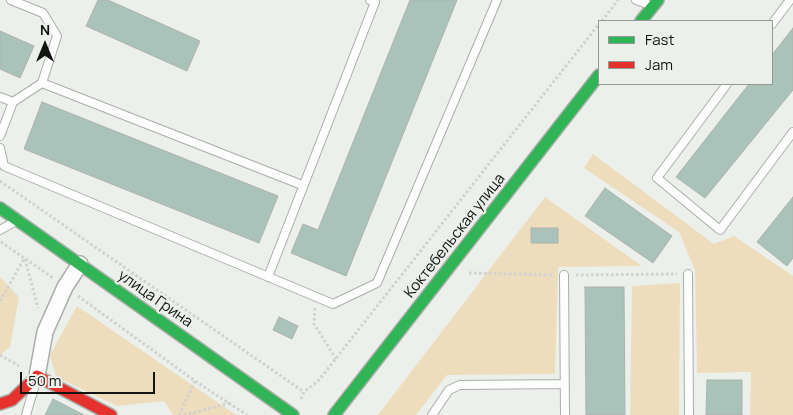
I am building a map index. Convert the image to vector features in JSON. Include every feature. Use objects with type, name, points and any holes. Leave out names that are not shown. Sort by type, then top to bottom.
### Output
[{"type":"street","points":[[642,20],[655,3]]},
{"type":"street","name":"Коктебельская улица","points":[[334,415],[598,76]]},
{"type":"street","name":"улица Грина","points":[[0,208],[293,415]]},
{"type":"street","points":[[0,404],[12,400],[37,376],[45,332],[65,287],[80,264]]},
{"type":"street","points":[[37,376],[111,415]]},
{"type":"lane","points":[[0,136],[13,102],[42,83],[57,36],[44,13],[11,0]]},
{"type":"lane","points":[[0,148],[4,166],[333,304],[377,283],[497,0]]},
{"type":"lane","points":[[636,0],[655,3]]},
{"type":"lane","points":[[773,23],[790,0]]},
{"type":"lane","points":[[268,277],[373,1]]},
{"type":"lane","points":[[42,83],[302,185]]},
{"type":"lane","points":[[726,85],[658,178],[720,230],[793,132]]},
{"type":"lane","points":[[0,97],[13,102]]},
{"type":"lane","points":[[0,230],[18,220]]},
{"type":"lane","points":[[688,274],[689,415]]},
{"type":"lane","points":[[564,275],[564,415]]},
{"type":"lane","points":[[26,415],[37,376]]},
{"type":"lane","points":[[432,415],[449,390],[460,385],[564,384]]},
{"type":"path","points":[[603,20],[618,0]]},
{"type":"path","points":[[0,181],[304,392],[319,380],[336,359],[598,25]]},
{"type":"path","points":[[0,242],[195,381],[247,415]]},
{"type":"path","points":[[0,301],[25,258]]},
{"type":"path","points":[[25,258],[45,332]]},
{"type":"path","points":[[468,274],[688,274]]},
{"type":"path","points":[[315,309],[314,324],[336,359]]},
{"type":"path","points":[[0,355],[5,359]]},
{"type":"path","points":[[179,415],[195,381]]},
{"type":"path","points":[[184,415],[230,403]]},
{"type":"shaded area","points":[[593,154],[714,244],[734,236],[793,276],[793,415],[750,415],[751,372],[697,373],[695,270],[679,232],[584,168]]},
{"type":"shaded area","points":[[545,197],[642,266],[558,267],[555,374],[447,375],[416,415],[378,415]]},
{"type":"shaded area","points":[[0,277],[19,297],[10,347],[0,355]]},
{"type":"shaded area","points":[[680,283],[679,415],[630,415],[632,286]]},
{"type":"shaded area","points":[[77,306],[236,415],[173,415],[164,401],[117,406],[56,377],[50,355]]},
{"type":"building","points":[[98,0],[108,0],[200,41],[187,71],[86,26]]},
{"type":"building","points":[[410,0],[457,0],[346,276],[291,253],[303,224],[318,230]]},
{"type":"building","points":[[793,28],[793,90],[705,198],[676,177],[748,85],[773,85],[773,54]]},
{"type":"building","points":[[0,31],[34,46],[20,78],[0,69]]},
{"type":"building","points":[[42,102],[278,196],[259,243],[24,149]]},
{"type":"building","points":[[605,188],[672,236],[653,263],[585,216]]},
{"type":"building","points":[[793,197],[793,258],[787,266],[757,242]]},
{"type":"building","points":[[531,228],[558,228],[558,243],[531,243]]},
{"type":"building","points":[[585,287],[624,287],[625,415],[586,415]]},
{"type":"building","points":[[279,317],[298,326],[292,339],[273,330]]},
{"type":"building","points":[[707,380],[742,380],[742,415],[706,415]]},
{"type":"building","points":[[53,399],[84,415],[45,415]]},
{"type":"traffic: fast","points":[[642,20],[658,0]]},
{"type":"traffic: fast","points":[[334,415],[598,76]]},
{"type":"traffic: fast","points":[[0,208],[293,415]]},
{"type":"traffic: jam","points":[[0,404],[12,400],[37,376],[111,415]]}]
